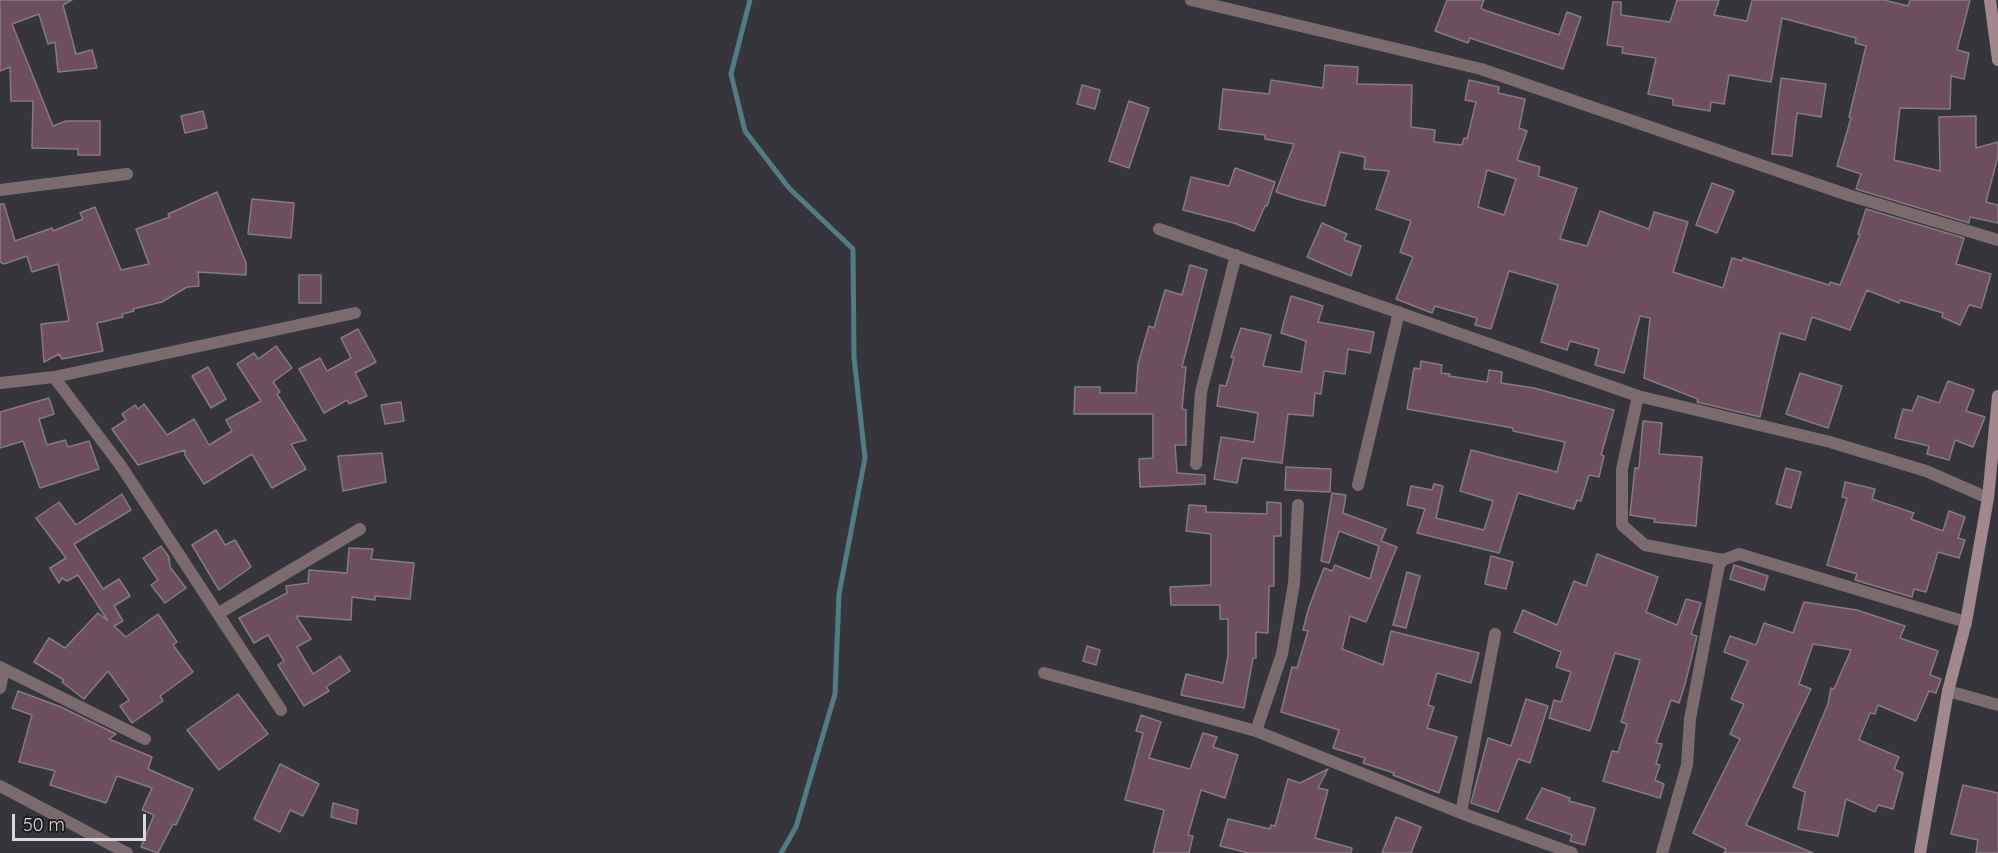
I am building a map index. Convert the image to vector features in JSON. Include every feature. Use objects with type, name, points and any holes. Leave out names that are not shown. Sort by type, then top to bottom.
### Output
[{"type":"street","points":[[1191,0],[1481,69],[1848,195],[1998,240]]},
{"type":"street","points":[[1990,0],[1998,60]]},
{"type":"street","points":[[0,190],[127,174]]},
{"type":"street","points":[[1160,229],[1638,396],[1830,442],[1926,471],[1988,498]]},
{"type":"street","points":[[1197,464],[1201,392],[1236,255]]},
{"type":"street","points":[[1358,485],[1399,312]]},
{"type":"street","points":[[0,383],[54,377],[355,313]]},
{"type":"street","points":[[54,377],[121,466],[282,710]]},
{"type":"street","points":[[1638,396],[1622,470],[1622,525],[1645,545],[1723,560]]},
{"type":"street","points":[[1920,853],[1948,691],[1966,622],[1988,498],[1998,396]]},
{"type":"street","points":[[1256,731],[1282,654],[1294,583],[1298,505]]},
{"type":"street","points":[[219,613],[360,529]]},
{"type":"street","points":[[1662,853],[1687,765],[1690,719],[1719,565],[1723,560],[1739,554],[1966,622]]},
{"type":"street","points":[[1461,813],[1495,634]]},
{"type":"street","points":[[0,688],[2,668],[145,739]]},
{"type":"street","points":[[1044,673],[1256,731],[1461,813],[1572,853]]},
{"type":"street","points":[[1948,691],[1998,705]]},
{"type":"street","points":[[0,786],[127,853]]},
{"type":"building","points":[[0,0],[72,0],[63,5],[76,54],[92,50],[97,68],[58,72],[55,42],[48,44],[39,14],[12,24],[53,126],[66,121],[100,121],[100,155],[78,155],[78,149],[32,148],[33,101],[11,101],[10,67],[0,71]]},
{"type":"building","points":[[1447,0],[1484,0],[1481,8],[1484,10],[1559,35],[1567,12],[1581,17],[1563,69],[1470,38],[1468,43],[1435,31]]},
{"type":"building","points":[[1677,0],[1719,0],[1714,15],[1747,21],[1752,0],[1884,0],[1908,6],[1910,0],[1970,0],[1957,50],[1969,53],[1964,79],[1951,76],[1950,109],[1900,108],[1894,160],[1940,171],[1939,117],[1976,116],[1976,148],[1998,142],[1998,156],[1986,202],[1998,205],[1998,223],[1970,217],[1969,223],[1856,189],[1861,174],[1837,166],[1851,118],[1849,117],[1866,46],[1855,43],[1856,38],[1782,18],[1771,82],[1729,75],[1724,104],[1711,102],[1710,111],[1673,105],[1673,99],[1648,94],[1656,58],[1622,53],[1623,47],[1607,45],[1613,2],[1621,2],[1621,15],[1670,22]]},
{"type":"building","points":[[1325,65],[1358,67],[1357,84],[1412,85],[1411,127],[1435,130],[1434,142],[1462,145],[1464,138],[1467,139],[1476,102],[1465,100],[1469,80],[1499,87],[1498,93],[1525,99],[1519,128],[1527,131],[1517,160],[1540,167],[1538,176],[1577,188],[1560,239],[1587,246],[1600,211],[1649,229],[1654,212],[1688,222],[1673,272],[1723,288],[1732,258],[1742,261],[1743,258],[1829,285],[1830,282],[1840,285],[1860,235],[1858,234],[1866,209],[1964,238],[1956,264],[1991,274],[1981,308],[1969,305],[1960,325],[1942,317],[1943,313],[1900,300],[1899,303],[1867,290],[1850,330],[1812,317],[1805,340],[1780,333],[1760,417],[1697,402],[1698,399],[1644,378],[1650,318],[1640,316],[1624,373],[1595,365],[1599,349],[1570,341],[1567,350],[1541,342],[1558,285],[1509,271],[1491,329],[1475,325],[1477,318],[1435,306],[1432,313],[1396,299],[1413,257],[1400,252],[1411,221],[1376,209],[1389,171],[1364,169],[1365,157],[1340,152],[1325,206],[1276,192],[1294,144],[1265,139],[1265,135],[1219,129],[1223,89],[1269,94],[1271,80],[1323,88]],"holes":[[[1487,170],[1516,179],[1504,215],[1478,207]]]},
{"type":"building","points":[[1781,78],[1826,84],[1821,117],[1797,113],[1792,156],[1772,154]]},
{"type":"building","points":[[1082,85],[1100,90],[1095,109],[1077,104]]},
{"type":"building","points":[[1129,101],[1149,108],[1129,168],[1109,161]]},
{"type":"building","points":[[203,111],[207,128],[185,133],[181,116]]},
{"type":"building","points":[[1235,168],[1275,182],[1267,206],[1254,231],[1234,223],[1183,210],[1191,177],[1229,186]]},
{"type":"building","points":[[1712,183],[1734,191],[1717,233],[1696,225]]},
{"type":"building","points":[[217,192],[246,263],[246,275],[198,272],[199,286],[187,287],[162,302],[133,309],[134,311],[122,314],[123,317],[97,323],[103,351],[62,359],[59,354],[44,362],[41,324],[69,321],[58,264],[32,272],[27,256],[4,264],[0,262],[0,204],[4,204],[15,241],[52,228],[53,231],[83,219],[80,213],[95,207],[121,270],[149,264],[136,229],[170,217],[168,214]]},
{"type":"building","points":[[252,199],[294,203],[291,238],[248,234]]},
{"type":"building","points":[[1322,223],[1347,234],[1344,240],[1361,246],[1351,276],[1307,257]]},
{"type":"building","points":[[1190,265],[1207,270],[1182,367],[1186,367],[1182,409],[1186,410],[1186,445],[1175,445],[1177,473],[1205,475],[1205,484],[1140,487],[1139,459],[1153,458],[1153,414],[1074,414],[1075,387],[1100,387],[1100,393],[1136,393],[1138,364],[1149,326],[1154,328],[1165,290],[1182,295]]},
{"type":"building","points":[[299,275],[321,275],[321,303],[299,303]]},
{"type":"building","points":[[1291,296],[1323,306],[1318,322],[1374,332],[1370,353],[1348,349],[1345,374],[1324,371],[1321,394],[1315,393],[1313,416],[1288,414],[1282,463],[1242,458],[1237,483],[1214,479],[1221,437],[1254,442],[1258,413],[1217,406],[1220,385],[1226,386],[1234,358],[1231,357],[1241,328],[1271,335],[1263,366],[1301,372],[1306,341],[1281,333]]},
{"type":"building","points":[[358,329],[376,362],[355,373],[367,396],[349,404],[347,400],[324,413],[299,369],[320,358],[327,371],[351,358],[341,338]]},
{"type":"building","points":[[276,346],[292,368],[273,382],[280,392],[277,394],[306,440],[291,444],[306,469],[272,488],[252,454],[204,484],[185,455],[185,450],[138,465],[112,429],[126,420],[122,414],[135,405],[138,409],[144,404],[167,435],[194,419],[209,445],[232,431],[226,420],[261,401],[237,364],[254,353],[258,359]]},
{"type":"building","points":[[1421,361],[1442,365],[1441,373],[1450,374],[1449,376],[1487,382],[1489,370],[1502,372],[1501,383],[1534,388],[1614,410],[1601,455],[1604,456],[1599,477],[1589,475],[1581,501],[1577,500],[1574,509],[1518,493],[1499,553],[1417,533],[1425,509],[1407,505],[1411,486],[1432,490],[1434,484],[1443,486],[1436,518],[1484,530],[1493,501],[1460,491],[1471,450],[1557,472],[1565,442],[1513,431],[1513,428],[1407,409],[1414,368],[1420,369]]},
{"type":"building","points":[[208,367],[226,399],[211,408],[192,376]]},
{"type":"building","points":[[1800,373],[1842,386],[1828,428],[1786,414]]},
{"type":"building","points":[[1948,381],[1974,390],[1966,411],[1985,417],[1973,447],[1955,440],[1949,460],[1927,454],[1929,446],[1895,438],[1903,409],[1912,411],[1918,396],[1939,403]]},
{"type":"building","points":[[49,398],[54,414],[39,419],[47,445],[65,440],[68,447],[89,441],[99,469],[40,488],[23,441],[0,448],[0,412]]},
{"type":"building","points":[[401,402],[404,421],[385,424],[381,405]]},
{"type":"building","points":[[1643,421],[1662,423],[1659,454],[1702,457],[1696,526],[1654,522],[1655,519],[1630,515],[1635,468],[1639,468]]},
{"type":"building","points":[[382,453],[386,482],[343,491],[338,456]]},
{"type":"building","points":[[1286,467],[1331,469],[1330,492],[1285,490]]},
{"type":"building","points":[[1786,468],[1801,472],[1791,508],[1776,504]]},
{"type":"building","points":[[1845,482],[1875,489],[1872,499],[1914,513],[1911,519],[1943,531],[1949,511],[1965,517],[1958,538],[1965,540],[1959,558],[1938,552],[1926,592],[1914,589],[1912,597],[1855,580],[1857,574],[1827,565],[1847,498],[1842,497]]},
{"type":"building","points":[[1332,493],[1346,495],[1343,513],[1386,529],[1381,541],[1397,547],[1366,622],[1350,616],[1342,649],[1383,665],[1391,631],[1479,653],[1471,683],[1437,673],[1428,705],[1434,707],[1427,728],[1457,737],[1439,793],[1393,775],[1394,773],[1363,763],[1365,758],[1333,748],[1339,730],[1281,712],[1292,667],[1297,668],[1308,631],[1303,630],[1309,607],[1324,568],[1332,571],[1335,565],[1370,579],[1379,546],[1339,531],[1329,563],[1321,561]]},
{"type":"building","points":[[122,494],[131,510],[74,544],[103,589],[119,579],[130,596],[114,606],[123,621],[114,626],[126,637],[158,614],[177,642],[173,645],[193,672],[160,696],[163,701],[132,723],[120,706],[129,700],[108,671],[84,699],[62,682],[64,680],[34,662],[49,638],[65,648],[98,613],[108,621],[78,575],[67,581],[62,578],[59,583],[50,568],[66,558],[36,518],[59,502],[76,525]]},
{"type":"building","points":[[1267,502],[1281,503],[1281,536],[1274,536],[1274,586],[1269,586],[1268,633],[1256,632],[1256,658],[1253,658],[1244,708],[1181,695],[1186,674],[1223,683],[1228,656],[1228,619],[1220,619],[1220,605],[1171,605],[1170,587],[1211,585],[1211,534],[1186,531],[1189,505],[1206,506],[1206,512],[1267,514]]},
{"type":"building","points":[[216,530],[225,545],[235,540],[251,567],[219,590],[192,545]]},
{"type":"building","points":[[161,546],[169,557],[170,567],[186,588],[165,603],[151,585],[158,580],[143,558]]},
{"type":"building","points":[[349,548],[373,549],[371,559],[414,563],[410,599],[375,596],[375,600],[352,597],[351,620],[296,616],[311,639],[297,647],[313,674],[340,656],[350,671],[326,687],[329,691],[304,706],[278,665],[284,661],[268,635],[254,643],[239,618],[287,593],[286,586],[308,583],[309,570],[347,573]]},
{"type":"building","points":[[1597,554],[1658,577],[1646,612],[1677,625],[1686,599],[1701,603],[1691,634],[1697,636],[1679,703],[1671,700],[1656,743],[1662,744],[1656,764],[1660,765],[1655,780],[1664,784],[1660,798],[1603,781],[1612,751],[1618,752],[1627,724],[1621,722],[1640,660],[1615,653],[1590,731],[1549,718],[1554,700],[1561,702],[1571,672],[1556,667],[1561,652],[1514,632],[1523,610],[1557,625],[1574,581],[1586,586]]},
{"type":"building","points":[[1491,556],[1513,562],[1506,589],[1485,584]]},
{"type":"building","points":[[1734,565],[1768,576],[1764,590],[1730,579]]},
{"type":"building","points":[[1407,572],[1420,576],[1406,628],[1393,625]]},
{"type":"building","points":[[1804,602],[1857,610],[1905,626],[1900,638],[1938,651],[1930,675],[1941,679],[1936,693],[1929,691],[1916,721],[1878,705],[1875,714],[1870,713],[1859,740],[1899,757],[1894,769],[1903,773],[1893,809],[1878,805],[1875,812],[1846,799],[1838,836],[1798,829],[1805,792],[1793,787],[1828,704],[1831,688],[1834,689],[1851,650],[1813,644],[1799,684],[1811,689],[1746,825],[1813,853],[1724,853],[1726,849],[1693,833],[1740,739],[1730,734],[1744,704],[1731,699],[1748,661],[1724,652],[1730,636],[1756,645],[1764,623],[1793,633]]},
{"type":"building","points":[[1087,646],[1100,650],[1096,665],[1083,661]]},
{"type":"building","points":[[18,691],[61,707],[116,734],[109,739],[152,757],[148,769],[193,789],[176,825],[173,824],[158,853],[141,847],[154,815],[142,810],[152,788],[117,776],[106,803],[50,785],[55,771],[19,762],[32,715],[12,708]]},
{"type":"building","points":[[238,694],[268,734],[219,770],[187,730]]},
{"type":"building","points":[[1526,699],[1548,706],[1530,763],[1518,759],[1498,812],[1471,803],[1488,738],[1511,746]]},
{"type":"building","points":[[1141,715],[1161,722],[1149,758],[1190,769],[1203,733],[1217,737],[1213,747],[1238,755],[1225,798],[1201,790],[1188,835],[1193,836],[1189,853],[1153,853],[1164,810],[1125,800],[1143,733],[1136,731]]},
{"type":"building","points":[[280,764],[319,784],[303,816],[290,810],[280,832],[254,819]]},
{"type":"building","points":[[1328,769],[1318,788],[1328,790],[1315,838],[1352,848],[1351,853],[1249,853],[1220,846],[1228,819],[1270,829],[1271,825],[1275,826],[1288,779],[1300,783]]},
{"type":"building","points":[[1963,785],[1998,793],[1998,853],[1976,853],[1978,840],[1951,834]]},
{"type":"building","points":[[1542,788],[1570,798],[1569,801],[1595,808],[1585,845],[1570,841],[1572,835],[1526,819]]},
{"type":"building","points":[[333,803],[358,810],[356,824],[331,817]]},
{"type":"building","points":[[1396,817],[1421,827],[1411,853],[1382,853]]},
{"type":"waterway","points":[[750,0],[731,74],[745,131],[789,188],[853,249],[854,357],[865,458],[839,594],[835,694],[796,827],[781,853]]}]
